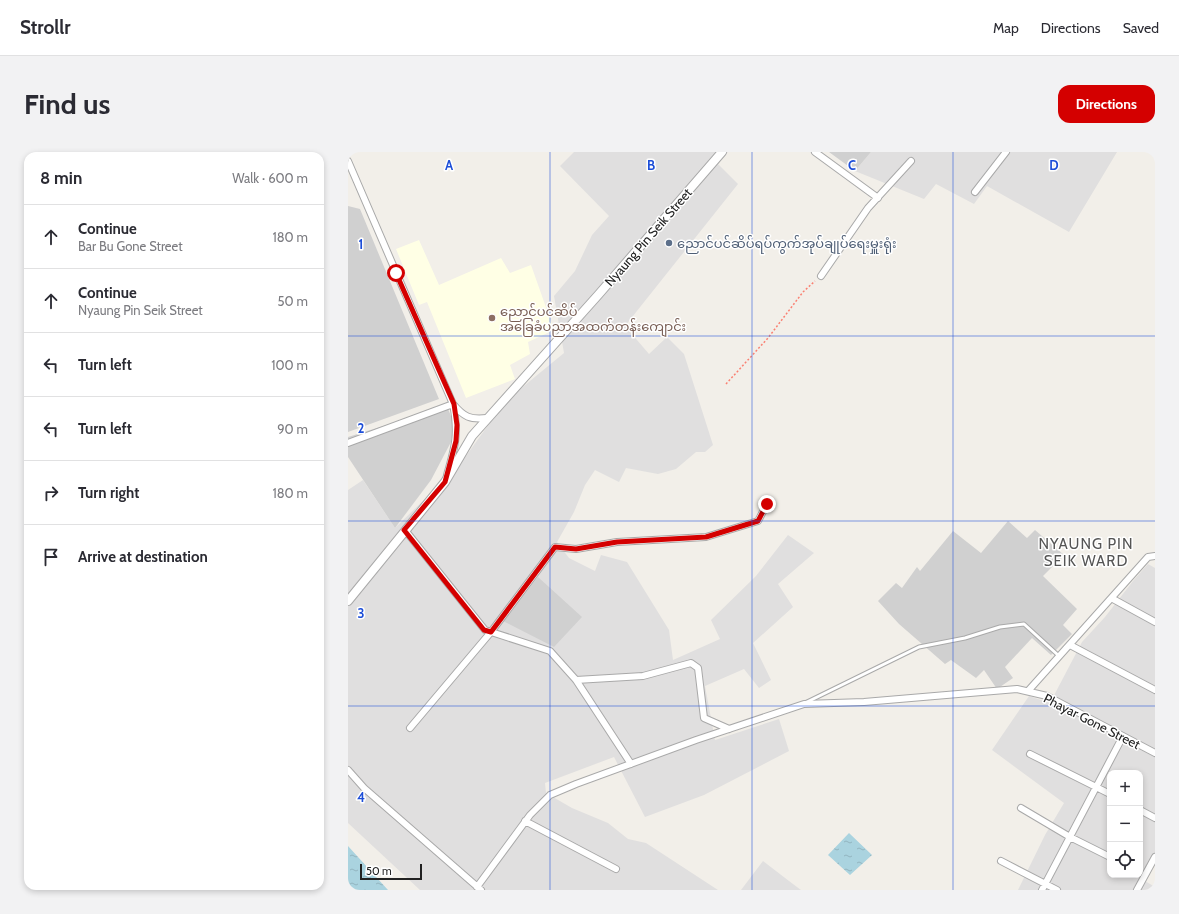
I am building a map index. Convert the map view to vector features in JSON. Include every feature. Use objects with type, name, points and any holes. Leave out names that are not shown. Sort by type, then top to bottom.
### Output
[{"type":"street","name":"Nyaung Pin Seik Street","points":[[348,601],[404,530],[445,482],[472,436],[599,294],[722,152]]},
{"type":"street","points":[[815,152],[878,198]]},
{"type":"street","points":[[975,192],[1006,152]]},
{"type":"street","points":[[348,161],[454,404],[462,415],[476,420],[487,418]]},
{"type":"street","points":[[820,276],[868,208],[911,161]]},
{"type":"street","points":[[348,443],[454,404]]},
{"type":"street","points":[[445,482],[456,441],[457,425],[454,404]]},
{"type":"street","points":[[410,728],[491,632],[555,547],[576,549],[617,542],[706,537],[758,521],[767,504]]},
{"type":"street","points":[[404,530],[484,630],[550,651],[576,680],[631,764]]},
{"type":"street","points":[[1028,692],[1113,599],[1148,557],[1155,556]]},
{"type":"street","points":[[1113,599],[1155,622]]},
{"type":"street","points":[[1070,645],[1155,690]]},
{"type":"street","points":[[576,680],[643,676],[691,663],[698,668],[704,718],[729,729]]},
{"type":"street","name":"Phayar Gone Street","points":[[479,888],[526,821],[550,795],[631,764],[804,704],[864,702],[1017,689],[1047,696],[1155,753]]},
{"type":"street","points":[[1042,890],[1123,736]]},
{"type":"street","points":[[1030,754],[1107,792]]},
{"type":"street","points":[[348,770],[364,788],[479,888]]},
{"type":"street","points":[[1021,808],[1070,837],[1107,856]]},
{"type":"street","points":[[1143,812],[1155,818]]},
{"type":"street","points":[[526,821],[616,870]]},
{"type":"street","points":[[1143,873],[1155,858]]},
{"type":"street","points":[[1001,861],[1057,890]]},
{"type":"street","points":[[1137,890],[1141,878]]},
{"type":"lane","points":[[804,704],[919,647],[965,638],[1000,627],[1024,624],[1060,657]]},
{"type":"path","points":[[726,384],[768,338],[803,292],[820,276]]},
{"type":"shaded area","points":[[574,152],[728,152],[718,164],[738,184],[625,326],[649,354],[667,337],[684,354],[713,445],[705,452],[696,452],[676,469],[658,474],[626,468],[619,482],[595,470],[585,485],[574,512],[557,542],[569,558],[595,571],[601,555],[627,562],[669,630],[673,660],[720,639],[711,620],[756,576],[788,535],[814,553],[778,584],[793,607],[753,643],[771,680],[759,688],[744,669],[705,686],[715,740],[779,719],[789,751],[704,795],[645,817],[614,757],[545,783],[546,793],[572,808],[608,823],[628,839],[646,843],[718,890],[420,890],[348,823],[348,490],[363,480],[395,528],[466,456],[494,417],[519,390],[564,353],[554,296],[575,271],[592,235],[609,216],[560,166]]},
{"type":"shaded area","points":[[829,152],[871,152],[855,171]]},
{"type":"shaded area","points":[[871,152],[1117,152],[1069,232],[987,186],[974,204],[936,184],[924,199],[855,171]]},
{"type":"shaded area","points":[[348,206],[360,209],[439,399],[348,432]]},
{"type":"shaded area","name":"ညောင်ပင်ဆိပ် အခြေခံပညာအထက်တန်းကျောင်း","points":[[419,240],[439,285],[501,258],[510,273],[531,265],[554,330],[528,342],[530,354],[510,365],[515,379],[466,398],[427,302],[419,305],[396,249]]},
{"type":"shaded area","points":[[447,406],[454,424],[451,442],[431,480],[395,528],[348,457],[348,437]]},
{"type":"shaded area","points":[[1008,521],[1027,538],[1035,530],[1064,555],[1043,576],[1077,609],[1063,625],[1072,634],[1051,655],[1032,638],[1005,667],[1013,678],[997,689],[984,670],[976,678],[951,660],[945,664],[899,624],[878,601],[896,583],[902,588],[917,567],[920,571],[953,531],[981,553]]},
{"type":"shaded area","points":[[1148,564],[1155,568],[1155,865],[1145,881],[1155,887],[1155,890],[1018,890],[1045,835],[1064,803],[992,750],[1029,696],[1050,703],[1082,642],[1105,617]]},
{"type":"shaded area","points":[[538,577],[582,617],[554,647],[503,621]]},
{"type":"shaded area","points":[[763,861],[789,881],[801,890],[741,890]]},
{"type":"water","points":[[849,833],[872,855],[850,875],[828,855]]},
{"type":"water","points":[[348,846],[388,890],[348,890]]},
{"type":"place","name":"ညောင်ပင်ဆိပ်ရပ်ကွက်အုပ်ချုပ်ရေးမှူးရုံး","points":[[669,243]]},
{"type":"place","name":"ညောင်ပင်ဆိပ် အခြေခံပညာအထက်တန်းကျောင်း","points":[[492,318]]},
{"type":"district","name":"NYAUNG PIN SEIK WARD","points":[[1086,552]]},
{"type":"route","points":[[396,273],[454,404],[457,425],[456,441],[445,482],[404,530],[430,559],[484,630],[491,632],[555,547],[576,549],[617,542],[706,537],[758,521],[767,504]]}]
